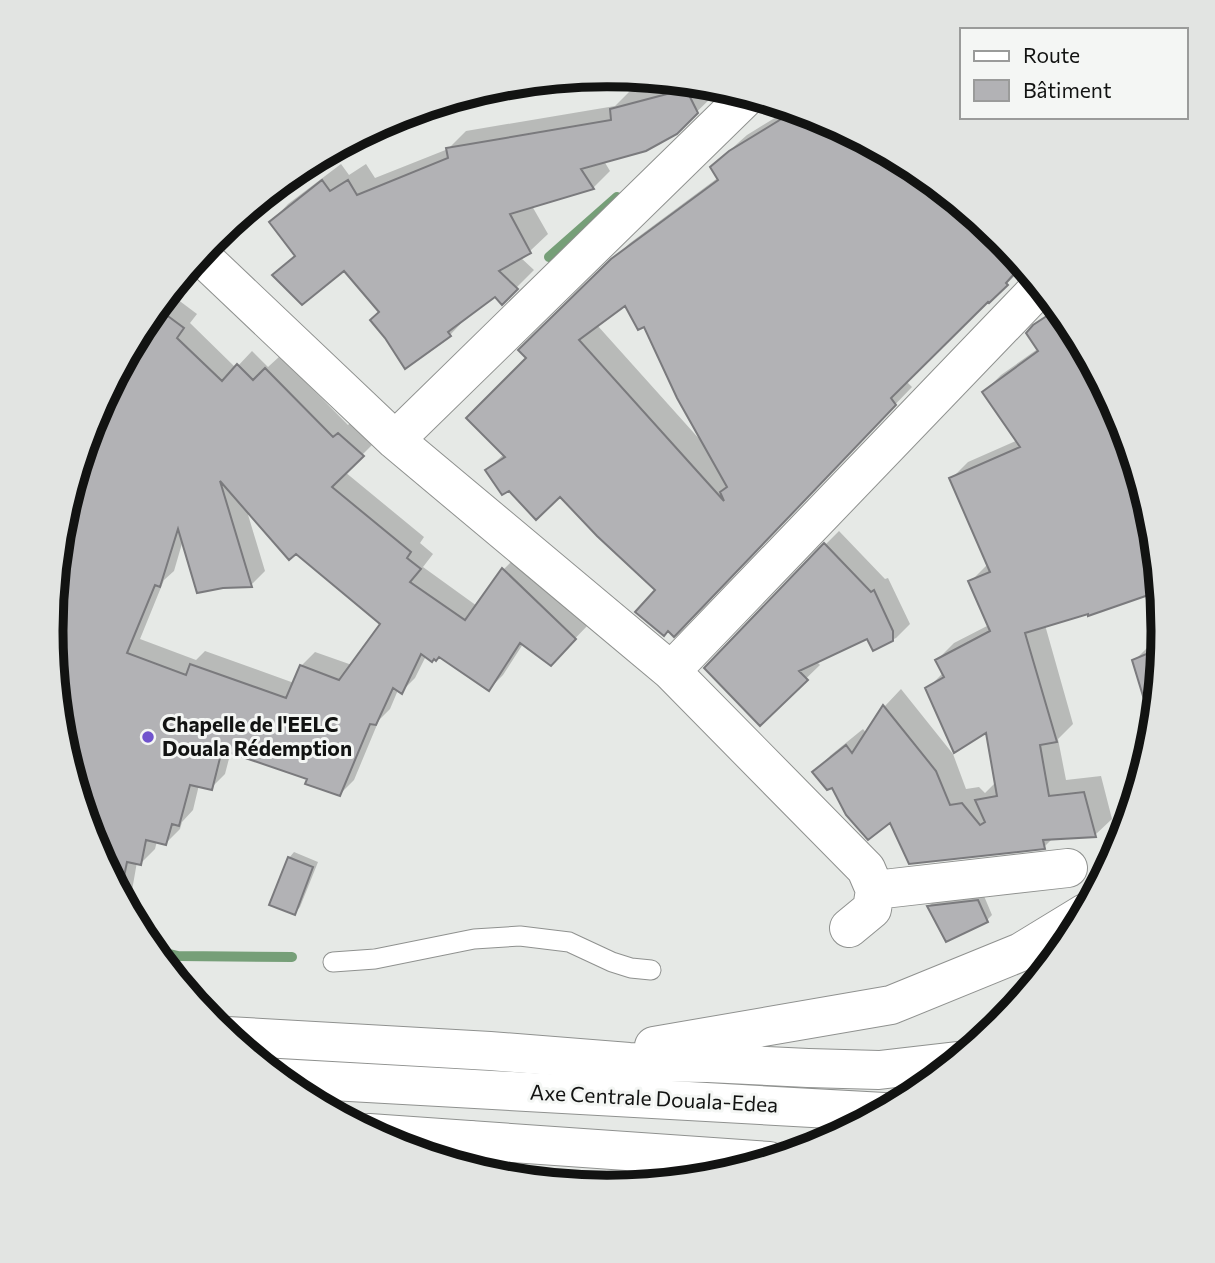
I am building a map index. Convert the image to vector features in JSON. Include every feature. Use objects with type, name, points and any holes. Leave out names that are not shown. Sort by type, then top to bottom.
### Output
[{"type":"main road","points":[[395,440],[739,104]]},
{"type":"main road","points":[[207,262],[395,440],[671,671],[866,869],[875,890],[872,909],[849,928]]},
{"type":"main road","points":[[671,671],[1034,293]]},
{"type":"main road","points":[[875,890],[1068,868]]},
{"type":"main road","points":[[583,1059],[891,1005],[1021,952],[1066,925]]},
{"type":"main road","points":[[244,1037],[629,1062],[879,1070],[939,1063]]},
{"type":"main road","name":"Axe Centrale Douala-Edea","points":[[298,1079],[865,1111]]},
{"type":"main road","points":[[428,1145],[468,1154],[736,1160]]},
{"type":"lane","points":[[333,962],[375,959],[474,939],[520,936],[569,942],[612,962],[651,970]]},
{"type":"building","points":[[676,92],[688,93],[698,113],[677,134],[646,151],[581,169],[594,189],[510,214],[531,253],[499,271],[518,289],[502,305],[495,297],[448,332],[451,336],[405,369],[370,320],[379,312],[344,271],[302,305],[272,275],[295,256],[269,222],[322,180],[330,191],[348,180],[357,195],[448,158],[446,148],[611,120],[610,109]]},
{"type":"building","points":[[785,117],[848,143],[910,179],[967,222],[1016,271],[1006,283],[1008,285],[891,398],[896,405],[674,637],[668,631],[664,636],[635,612],[655,590],[560,497],[536,520],[509,491],[502,495],[485,470],[505,457],[466,418],[526,358],[518,350],[611,259],[718,180],[710,167],[729,151]],"holes":[[[625,306],[638,330],[644,327],[677,398],[727,487],[720,492],[724,501],[579,340]]]},
{"type":"building","points":[[166,314],[184,328],[177,338],[222,381],[237,364],[253,380],[265,368],[333,437],[338,433],[364,456],[332,487],[411,552],[407,558],[421,569],[410,582],[465,620],[502,568],[576,639],[551,666],[520,643],[489,691],[439,657],[432,662],[421,654],[402,694],[393,688],[376,725],[370,724],[340,796],[305,784],[307,779],[222,750],[212,790],[190,785],[179,826],[172,824],[166,845],[146,840],[141,865],[127,862],[123,880],[92,807],[73,738],[64,667],[64,596],[73,525],[92,456],[119,391]],"holes":[[[220,481],[289,560],[296,554],[380,624],[339,680],[300,665],[286,698],[190,664],[186,675],[127,653],[155,585],[160,587],[178,529],[197,593],[223,588],[252,587]]]},
{"type":"building","points":[[1049,314],[1079,359],[1096,391],[1123,456],[1142,525],[1147,560],[1151,594],[1088,616],[1025,633],[1057,742],[1040,745],[1049,796],[1084,792],[1096,837],[1043,840],[1045,849],[909,864],[890,823],[868,840],[846,815],[832,788],[827,790],[812,772],[846,745],[852,753],[883,705],[936,771],[950,805],[962,803],[980,825],[985,822],[975,800],[997,796],[986,733],[954,753],[925,688],[944,677],[935,660],[990,631],[968,581],[990,572],[949,478],[1020,447],[982,392],[1038,351],[1026,333]]},
{"type":"building","points":[[824,543],[871,592],[874,590],[893,631],[893,641],[873,651],[867,639],[799,671],[808,680],[760,726],[704,668]]},
{"type":"building","points":[[1151,652],[1146,707],[1132,660]]},
{"type":"building","points":[[288,857],[313,867],[295,915],[269,905]]},
{"type":"building","points":[[978,900],[988,922],[946,942],[927,906]]},
{"type":"waterway","points":[[549,257],[617,197]]},
{"type":"waterway","points":[[169,954],[292,957]]},
{"type":"place","name":"Chapelle de l'EELC Douala Rédemption","points":[[148,737]]}]
